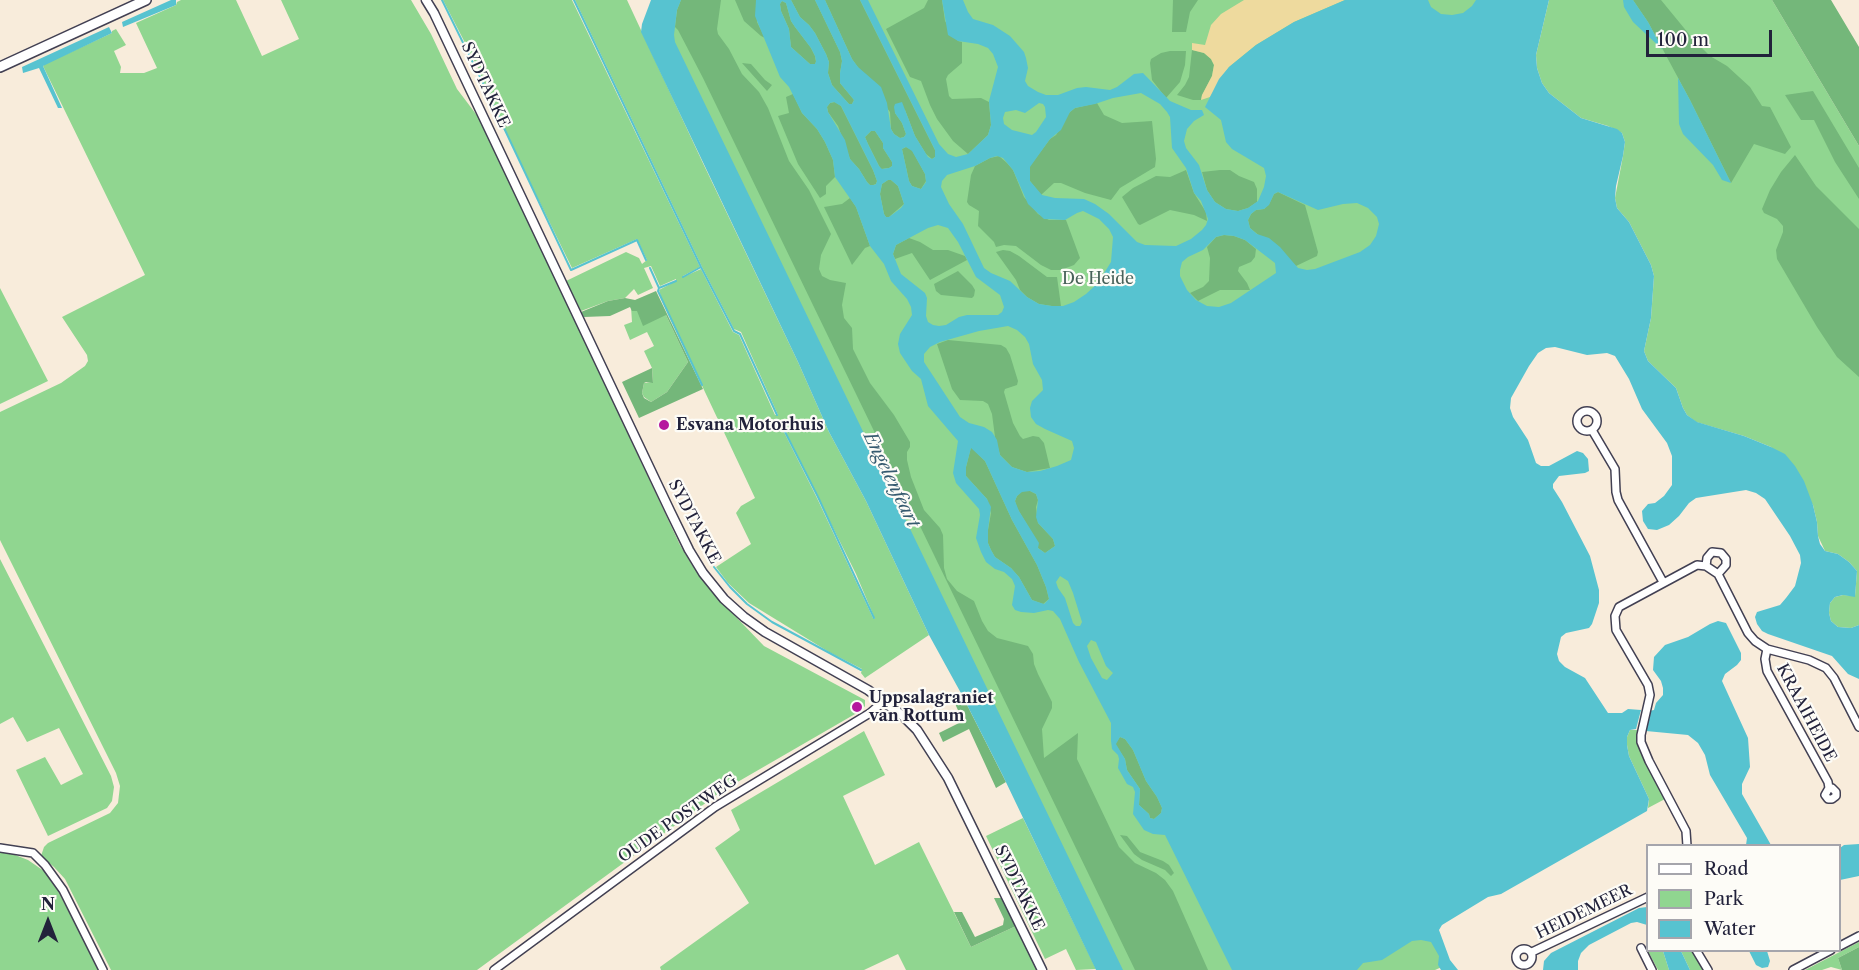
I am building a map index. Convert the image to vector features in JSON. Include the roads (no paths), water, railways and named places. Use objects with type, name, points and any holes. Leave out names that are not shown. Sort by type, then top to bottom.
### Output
[{"type":"main road","points":[[0,67],[146,0]]},
{"type":"street","name":"SYDTAKKE","points":[[426,0],[670,511],[703,573],[724,599],[744,617],[765,632],[858,683],[903,716],[917,730],[942,768],[1042,970]]},
{"type":"street","points":[[1592,430],[1615,469],[1618,500],[1664,582]]},
{"type":"street","points":[[1706,566],[1707,558],[1712,552],[1721,553],[1726,559],[1726,565],[1718,574]]},
{"type":"street","points":[[1687,844],[1686,831],[1644,752],[1641,735],[1650,695],[1648,685],[1616,630],[1615,616],[1619,607],[1697,565],[1706,566],[1718,574],[1748,633],[1755,641],[1767,649],[1809,660],[1826,668],[1834,678],[1859,727]]},
{"type":"street","name":"KRAAIHEIDE","points":[[1767,649],[1765,659],[1767,671],[1828,782],[1829,788]]},
{"type":"street","name":"OUDE POSTWEG","points":[[494,970],[715,807],[870,713],[884,701]]},
{"type":"street","points":[[0,848],[33,853],[45,865],[63,890],[103,970]]},
{"type":"street","name":"HEIDEMEER","points":[[1532,952],[1646,897]]},
{"type":"street","points":[[1841,945],[1859,936]]},
{"type":"street","points":[[1641,948],[1652,970]]},
{"type":"street","points":[[1697,952],[1708,970]]},
{"type":"street","points":[[1793,970],[1829,952]]},
{"type":"water","points":[[171,0],[176,0],[176,5],[123,27],[122,22]]},
{"type":"water","name":"Engelenfeart","points":[[651,0],[681,0],[677,10],[675,42],[1123,970],[1096,970],[1003,776],[929,635],[866,501],[829,432],[641,32]]},
{"type":"water","name":"De Heide","points":[[756,0],[791,0],[800,17],[815,33],[826,54],[832,85],[849,104],[852,104],[854,100],[840,83],[842,61],[840,52],[815,0],[825,0],[852,59],[881,87],[894,134],[900,138],[906,134],[894,107],[895,104],[902,102],[915,136],[928,157],[932,159],[935,157],[935,150],[860,0],[868,0],[939,144],[948,154],[956,157],[968,154],[988,135],[991,125],[989,101],[998,67],[988,48],[958,41],[948,35],[942,0],[963,0],[973,19],[993,25],[1010,36],[1024,52],[1028,68],[1025,81],[1028,86],[1038,92],[1058,95],[1086,87],[1110,90],[1134,74],[1143,73],[1170,101],[1191,110],[1202,110],[1204,115],[1187,129],[1184,141],[1186,148],[1199,165],[1207,190],[1215,202],[1226,209],[1238,211],[1258,201],[1266,176],[1264,168],[1232,149],[1226,142],[1221,120],[1205,107],[1219,79],[1229,67],[1256,45],[1294,22],[1345,0],[1428,0],[1431,7],[1441,14],[1452,15],[1463,13],[1476,0],[1549,0],[1536,55],[1542,83],[1549,93],[1581,118],[1617,129],[1622,133],[1625,142],[1615,198],[1617,208],[1629,222],[1651,265],[1654,276],[1651,318],[1644,351],[1648,361],[1676,388],[1687,415],[1697,422],[1771,447],[1785,454],[1795,466],[1804,481],[1813,505],[1820,544],[1825,551],[1838,554],[1857,571],[1855,597],[1843,595],[1835,597],[1830,603],[1829,613],[1831,621],[1838,627],[1851,628],[1859,625],[1859,679],[1848,674],[1832,656],[1768,634],[1762,631],[1757,624],[1755,617],[1757,612],[1780,605],[1795,586],[1801,563],[1800,555],[1790,536],[1765,499],[1746,490],[1696,498],[1669,525],[1657,530],[1648,529],[1643,521],[1642,511],[1648,504],[1655,503],[1664,496],[1672,485],[1672,456],[1667,443],[1642,409],[1629,379],[1615,356],[1607,353],[1587,355],[1555,347],[1546,348],[1538,353],[1529,366],[1511,398],[1510,408],[1528,440],[1536,463],[1549,466],[1577,451],[1583,453],[1588,459],[1589,471],[1559,476],[1553,488],[1590,556],[1599,590],[1599,603],[1592,624],[1589,628],[1566,633],[1561,637],[1557,654],[1559,661],[1565,667],[1585,678],[1608,713],[1622,713],[1628,709],[1641,710],[1636,729],[1630,730],[1627,737],[1627,745],[1629,756],[1649,799],[1647,811],[1501,894],[1488,897],[1442,925],[1439,930],[1450,960],[1458,970],[1441,970],[1438,965],[1439,956],[1431,942],[1421,940],[1412,941],[1382,960],[1363,963],[1357,970],[1232,970],[1165,835],[1153,834],[1144,830],[1133,814],[1135,792],[1133,787],[1127,784],[1118,768],[1118,755],[1112,749],[1111,723],[1079,662],[1060,619],[1053,611],[1048,610],[1034,613],[1015,610],[1012,605],[1015,586],[1012,579],[986,562],[981,552],[976,538],[979,509],[956,483],[953,473],[958,441],[928,406],[921,379],[912,371],[900,353],[898,344],[900,334],[912,315],[911,307],[891,281],[884,264],[870,246],[856,207],[835,177],[833,160],[825,142],[817,129],[802,113],[789,87],[780,77],[755,16]],"holes":[[[782,1],[786,3],[791,21],[811,48],[815,56],[815,64],[810,64],[791,47],[789,29],[781,11]],[[1141,93],[1160,104],[1170,117],[1172,148],[1186,168],[1194,193],[1201,201],[1208,219],[1202,230],[1191,239],[1176,246],[1145,245],[1137,242],[1109,214],[1095,204],[1084,199],[1042,195],[1030,181],[1030,167],[1050,139],[1061,130],[1070,112],[1075,108]],[[834,102],[841,106],[873,170],[876,184],[870,185],[850,159],[845,140],[827,107],[830,103]],[[1039,103],[1045,107],[1046,117],[1032,135],[1012,130],[1004,124],[1005,112],[1016,110],[1025,113]],[[871,131],[875,131],[892,162],[889,168],[882,169],[865,137]],[[906,147],[912,151],[925,174],[926,182],[921,189],[912,186],[902,149]],[[997,156],[1003,158],[1013,170],[1028,204],[1044,219],[1065,220],[1083,211],[1099,219],[1113,237],[1111,262],[1098,283],[1074,302],[1063,306],[1039,304],[1027,297],[1010,281],[984,268],[963,224],[949,204],[941,187],[947,175],[975,166],[990,158]],[[891,180],[898,186],[904,204],[889,217],[884,214],[880,194],[882,184]],[[1278,192],[1318,210],[1357,203],[1368,208],[1377,217],[1379,224],[1376,236],[1370,245],[1360,252],[1307,270],[1298,268],[1280,247],[1250,228],[1248,220],[1251,214],[1256,210],[1264,209],[1269,205],[1274,194]],[[938,225],[948,228],[976,277],[1000,295],[1004,307],[1002,312],[998,315],[967,315],[946,325],[933,325],[928,322],[926,316],[925,293],[901,274],[893,254],[896,245],[928,228]],[[1234,236],[1245,240],[1275,263],[1276,273],[1231,303],[1219,307],[1207,306],[1196,300],[1187,290],[1180,276],[1182,262],[1203,250],[1216,237]],[[1008,326],[1017,330],[1029,344],[1033,364],[1042,380],[1043,390],[1032,401],[1031,417],[1036,424],[1072,441],[1074,448],[1071,460],[1040,471],[1027,472],[1012,467],[1000,455],[997,440],[992,432],[960,417],[924,362],[924,354],[930,347],[979,331]],[[971,448],[985,461],[1012,520],[1037,565],[1049,599],[1044,604],[1032,600],[1019,577],[995,557],[991,550],[988,543],[991,507],[987,499],[966,476]],[[1030,491],[1036,494],[1038,523],[1053,539],[1055,546],[1045,553],[1038,548],[1039,543],[1015,501],[1022,492]],[[1060,576],[1068,581],[1073,593],[1082,622],[1080,626],[1073,623],[1065,598],[1056,582]],[[1091,640],[1096,642],[1106,666],[1113,673],[1107,680],[1102,678],[1091,658],[1087,646]],[[1120,737],[1125,739],[1133,750],[1146,781],[1162,808],[1161,813],[1154,819],[1150,818],[1149,814],[1139,805],[1140,789],[1127,770],[1125,759],[1116,744]]]},
{"type":"water","points":[[1623,0],[1633,0],[1663,50],[1633,22],[1624,7]]},
{"type":"water","points":[[109,27],[112,33],[43,66],[62,108],[58,108],[39,68],[23,73],[22,67]]},
{"type":"water","points":[[1678,78],[1731,183],[1722,180],[1713,165],[1683,134],[1679,124]]},
{"type":"water","points":[[1718,621],[1726,623],[1741,653],[1741,660],[1725,674],[1722,681],[1748,738],[1750,767],[1742,784],[1742,794],[1770,844],[1746,844],[1747,838],[1710,775],[1705,755],[1698,743],[1688,735],[1646,731],[1649,711],[1654,710],[1656,703],[1663,695],[1661,681],[1653,670],[1654,657],[1665,645],[1688,637]]},
{"type":"water","points":[[1859,844],[1859,876],[1841,880],[1841,847]]},
{"type":"water","points":[[1646,907],[1646,925],[1631,923],[1589,945],[1581,953],[1578,970],[1543,970],[1544,961],[1551,953],[1639,908]]},
{"type":"water","points":[[1663,952],[1681,952],[1690,970],[1669,970]]},
{"type":"water","points":[[1750,952],[1767,952],[1770,961],[1768,967],[1762,968],[1756,965]]},
{"type":"waterway","points":[[442,0],[474,65]]},
{"type":"waterway","points":[[574,0],[701,267],[734,331],[740,334],[777,415]]},
{"type":"waterway","points":[[479,75],[571,270],[637,240],[646,260]]},
{"type":"waterway","points":[[683,277],[701,267]]},
{"type":"waterway","points":[[650,268],[659,288],[658,291],[702,385]]},
{"type":"waterway","points":[[659,288],[676,281]]},
{"type":"waterway","points":[[780,422],[818,497],[874,618]]},
{"type":"waterway","points":[[714,567],[747,604],[772,622],[861,670]]},
{"type":"place","name":"Esvana Motorhuis","points":[[664,425]]},
{"type":"place","name":"Uppsalagraniet van Rottum","points":[[857,707]]}]
